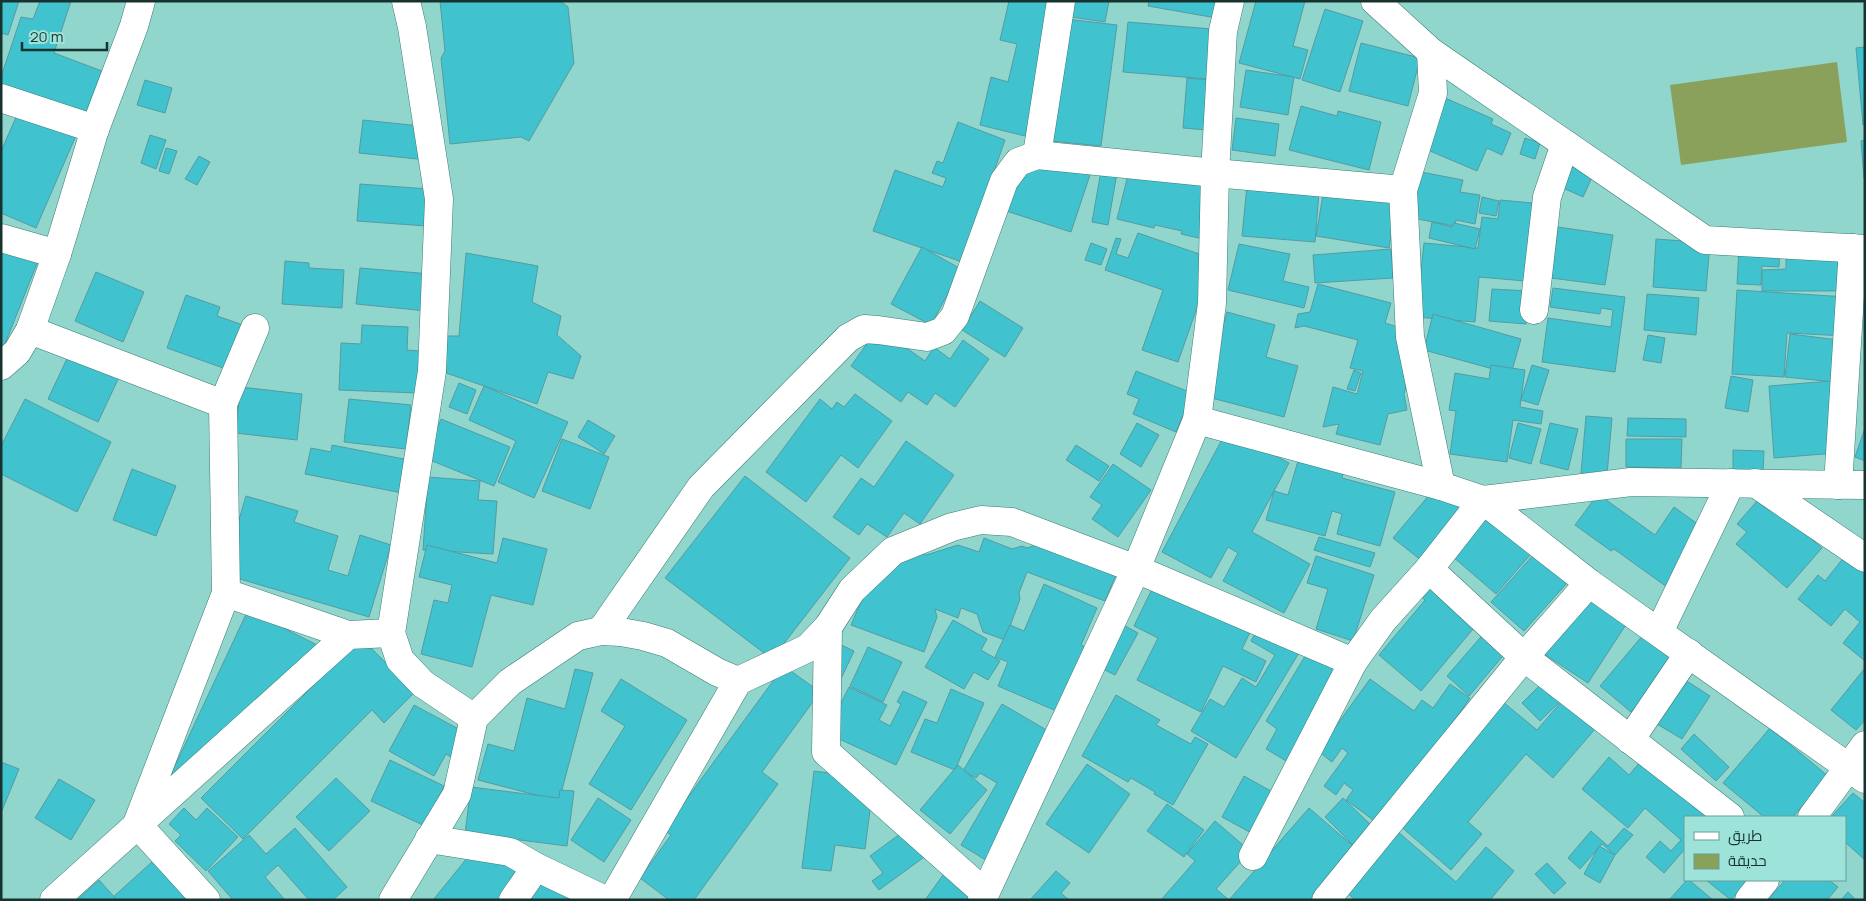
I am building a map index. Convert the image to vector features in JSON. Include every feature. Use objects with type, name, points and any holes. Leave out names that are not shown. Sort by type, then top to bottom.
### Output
[{"type":"street","points":[[1,366],[17,352],[30,330],[57,254],[95,129],[134,26],[141,1]]},
{"type":"street","points":[[406,1],[412,26],[439,199],[432,371],[392,633],[400,660],[423,684],[474,718]]},
{"type":"street","points":[[1036,155],[1061,1]]},
{"type":"street","points":[[828,627],[826,752],[984,896],[1136,569],[1197,420],[1212,303],[1215,173],[1223,31],[1230,1]]},
{"type":"street","points":[[1253,856],[1352,662],[1383,620],[1429,569],[1483,500],[1631,482],[1852,485],[1859,249],[1705,240],[1431,52],[1375,1]]},
{"type":"street","points":[[1431,52],[1433,93],[1403,190],[1410,337],[1441,486]]},
{"type":"street","points":[[1,98],[95,129]]},
{"type":"street","points":[[1534,310],[1547,197],[1565,144]]},
{"type":"street","points":[[602,631],[701,488],[848,338],[864,329],[927,337],[943,331],[955,316],[1004,181],[1018,162],[1036,155],[1403,190]]},
{"type":"street","points":[[1,238],[57,254]]},
{"type":"street","points":[[137,824],[226,593],[223,404],[255,328]]},
{"type":"street","points":[[30,330],[223,404]]},
{"type":"street","points":[[1197,420],[1441,486],[1483,500],[1589,583],[1857,773]]},
{"type":"street","points":[[1743,483],[1865,558]]},
{"type":"street","points":[[1659,632],[1743,483]]},
{"type":"street","points":[[612,900],[738,681],[782,662],[808,648],[828,627],[852,590],[893,551],[952,528],[981,520],[1012,522],[1136,569],[1352,662]]},
{"type":"street","points":[[1429,569],[1524,657],[1729,816]]},
{"type":"street","points":[[1326,900],[1524,657],[1589,583]]},
{"type":"street","points":[[226,593],[348,635],[392,633]]},
{"type":"street","points":[[393,900],[457,794],[474,718],[510,682],[578,636],[602,631],[635,634],[667,644],[717,672],[738,681]]},
{"type":"street","points":[[54,900],[348,635]]},
{"type":"street","points":[[1630,740],[1689,653]]},
{"type":"street","points":[[1813,816],[1857,773],[1865,745]]},
{"type":"street","points":[[137,824],[206,900]]},
{"type":"street","points":[[429,840],[510,852],[536,867],[605,900]]},
{"type":"street","points":[[513,900],[536,867]]},
{"type":"street","points":[[1749,900],[1764,881]]},
{"type":"green space","points":[[1837,62],[1847,142],[1681,165],[1670,85]]},
{"type":"building","points":[[1,1],[19,1],[8,35],[1,33]]},
{"type":"building","points":[[40,1],[71,1],[54,53],[102,71],[85,115],[1,85],[1,77],[21,17],[33,19]]},
{"type":"building","points":[[440,1],[560,1],[568,7],[574,63],[529,141],[521,137],[450,144],[441,58],[445,51]]},
{"type":"building","points":[[1009,1],[1057,1],[1025,136],[980,125],[991,77],[1008,82],[1017,44],[1000,40]]},
{"type":"building","points":[[1074,1],[1109,1],[1105,22],[1071,17]]},
{"type":"building","points":[[1149,1],[1226,1],[1222,19],[1148,6]]},
{"type":"building","points":[[1256,1],[1305,1],[1293,46],[1308,50],[1300,79],[1239,63]]},
{"type":"building","points":[[1325,9],[1363,21],[1340,92],[1302,80]]},
{"type":"building","points":[[1067,19],[1117,25],[1101,146],[1051,141]]},
{"type":"building","points":[[1128,22],[1212,29],[1207,79],[1123,72]]},
{"type":"building","points":[[1361,43],[1420,58],[1408,106],[1349,91]]},
{"type":"building","points":[[1865,47],[1865,124],[1863,125],[1856,48]]},
{"type":"building","points":[[1246,70],[1294,77],[1288,115],[1240,107]]},
{"type":"building","points":[[1187,78],[1212,80],[1207,130],[1183,128]]},
{"type":"building","points":[[145,80],[172,88],[165,113],[137,105]]},
{"type":"building","points":[[1445,98],[1493,119],[1491,124],[1511,133],[1502,155],[1487,148],[1477,171],[1423,148]]},
{"type":"building","points":[[21,106],[78,131],[36,228],[1,213],[1,151]]},
{"type":"building","points":[[1301,106],[1337,116],[1338,111],[1381,122],[1369,170],[1289,150]]},
{"type":"building","points":[[1236,118],[1279,124],[1275,156],[1232,150]]},
{"type":"building","points":[[363,120],[430,127],[427,160],[359,153]]},
{"type":"building","points":[[958,122],[1005,140],[962,262],[873,231],[895,170],[943,187],[946,178],[932,173],[937,161],[943,163]]},
{"type":"building","points":[[150,135],[166,140],[156,169],[141,163]]},
{"type":"building","points":[[1525,138],[1540,143],[1535,159],[1520,154]]},
{"type":"building","points":[[1865,140],[1865,177],[1864,178],[1861,141]]},
{"type":"building","points":[[166,148],[177,151],[169,174],[159,171]]},
{"type":"building","points":[[1012,150],[1090,175],[1071,232],[994,207]]},
{"type":"building","points":[[199,156],[210,162],[197,185],[185,179]]},
{"type":"building","points":[[1157,160],[1219,175],[1203,239],[1181,234],[1182,231],[1155,225],[1154,228],[1117,219],[1128,175],[1152,181]]},
{"type":"building","points":[[1562,160],[1594,173],[1583,197],[1552,183]]},
{"type":"building","points":[[1101,171],[1117,173],[1108,225],[1092,222]]},
{"type":"building","points":[[1421,172],[1463,180],[1460,192],[1480,195],[1475,224],[1456,220],[1455,226],[1412,218]]},
{"type":"building","points":[[1325,183],[1398,196],[1389,248],[1316,236]]},
{"type":"building","points":[[360,184],[443,190],[440,227],[357,221]]},
{"type":"building","points":[[1247,185],[1319,192],[1315,242],[1242,236]]},
{"type":"building","points":[[1482,197],[1499,201],[1496,216],[1479,213]]},
{"type":"building","points":[[1500,200],[1533,203],[1525,281],[1479,277],[1475,322],[1416,317],[1424,243],[1478,248],[1482,217],[1498,219]]},
{"type":"building","points":[[1432,222],[1452,227],[1454,223],[1480,229],[1475,249],[1429,238]]},
{"type":"building","points":[[1558,227],[1613,235],[1605,285],[1551,278]]},
{"type":"building","points":[[1138,233],[1214,259],[1178,362],[1142,350],[1163,290],[1105,270],[1116,238],[1121,239],[1116,254],[1128,258]]},
{"type":"building","points":[[1656,239],[1710,243],[1706,291],[1653,287]]},
{"type":"building","points":[[1091,243],[1107,249],[1101,265],[1085,260]]},
{"type":"building","points":[[1239,244],[1290,254],[1283,281],[1309,287],[1304,308],[1228,290]]},
{"type":"building","points":[[922,247],[961,269],[931,325],[891,304]]},
{"type":"building","points":[[1739,248],[1780,250],[1779,267],[1762,266],[1761,285],[1737,284]]},
{"type":"building","points":[[1,249],[38,261],[1,354]]},
{"type":"building","points":[[1391,249],[1393,278],[1315,283],[1313,255]]},
{"type":"building","points":[[466,253],[538,266],[532,302],[561,316],[557,335],[581,356],[573,379],[548,372],[537,404],[446,373],[446,336],[459,336]]},
{"type":"building","points":[[1786,253],[1841,253],[1841,291],[1762,291],[1762,270],[1786,269]]},
{"type":"building","points":[[285,261],[309,263],[309,268],[344,270],[342,308],[282,304]]},
{"type":"building","points":[[360,268],[431,274],[427,311],[356,304]]},
{"type":"building","points":[[96,272],[144,292],[123,342],[75,321]]},
{"type":"building","points":[[1318,284],[1391,303],[1385,323],[1401,328],[1410,372],[1404,394],[1407,410],[1388,414],[1380,445],[1336,434],[1339,424],[1323,427],[1333,387],[1357,394],[1363,371],[1350,368],[1358,340],[1304,326],[1295,328],[1298,314],[1310,312]]},
{"type":"building","points":[[1553,288],[1625,297],[1615,372],[1542,362],[1548,318],[1611,327],[1613,310],[1601,308],[1600,314],[1550,307]]},
{"type":"building","points":[[1492,289],[1529,291],[1526,324],[1489,321]]},
{"type":"building","points":[[1737,290],[1847,297],[1845,336],[1787,333],[1784,377],[1732,374]]},
{"type":"building","points":[[1647,294],[1699,298],[1696,335],[1644,330]]},
{"type":"building","points":[[186,295],[220,307],[217,316],[243,325],[226,369],[167,348]]},
{"type":"building","points":[[980,301],[1023,328],[1005,357],[962,330]]},
{"type":"building","points":[[1227,312],[1275,325],[1266,357],[1298,366],[1284,417],[1204,396]]},
{"type":"building","points":[[1433,314],[1521,339],[1511,374],[1424,350]]},
{"type":"building","points":[[362,325],[408,327],[407,350],[420,351],[417,393],[339,390],[341,343],[361,344]]},
{"type":"building","points":[[878,328],[925,361],[934,347],[950,359],[963,340],[989,359],[955,407],[935,393],[927,405],[908,392],[901,402],[851,366]]},
{"type":"building","points":[[1790,334],[1839,340],[1834,382],[1785,377]]},
{"type":"building","points":[[1648,335],[1665,338],[1661,363],[1643,360]]},
{"type":"building","points":[[72,348],[122,371],[98,422],[48,399]]},
{"type":"building","points":[[1491,365],[1525,370],[1520,407],[1543,411],[1541,424],[1513,420],[1507,462],[1450,454],[1456,411],[1449,410],[1455,373],[1489,379]]},
{"type":"building","points":[[1532,365],[1549,370],[1538,405],[1521,400]]},
{"type":"building","points":[[1354,370],[1361,373],[1355,391],[1347,389]]},
{"type":"building","points":[[1136,371],[1192,393],[1176,432],[1133,414],[1139,399],[1127,394]]},
{"type":"building","points":[[1731,376],[1753,380],[1748,412],[1725,408]]},
{"type":"building","points":[[1831,381],[1836,453],[1774,458],[1769,386]]},
{"type":"building","points":[[459,383],[476,390],[467,414],[449,407]]},
{"type":"building","points":[[484,386],[568,422],[534,498],[498,482],[516,441],[469,420]]},
{"type":"building","points":[[241,387],[302,394],[297,440],[235,433]]},
{"type":"building","points":[[855,394],[892,421],[858,468],[841,455],[806,502],[766,472],[820,399],[832,409],[837,402],[844,407]]},
{"type":"building","points":[[25,399],[111,442],[77,512],[1,474],[1,446]]},
{"type":"building","points":[[349,399],[411,405],[406,449],[344,442]]},
{"type":"building","points":[[1586,416],[1612,418],[1607,475],[1581,473]]},
{"type":"building","points":[[1628,418],[1686,419],[1686,437],[1627,436]]},
{"type":"building","points":[[441,419],[510,447],[494,486],[425,458]]},
{"type":"building","points":[[588,420],[615,436],[604,454],[578,437]]},
{"type":"building","points":[[1137,423],[1159,435],[1141,467],[1120,454]]},
{"type":"building","points":[[1518,423],[1541,429],[1531,464],[1509,458]]},
{"type":"building","points":[[1550,423],[1578,429],[1568,470],[1540,463]]},
{"type":"building","points":[[1865,428],[1865,461],[1855,457]]},
{"type":"building","points":[[1227,430],[1289,463],[1252,532],[1310,564],[1284,613],[1223,581],[1238,553],[1228,547],[1211,578],[1162,552]]},
{"type":"building","points":[[562,439],[609,457],[590,509],[542,491]]},
{"type":"building","points":[[1626,439],[1682,439],[1681,468],[1626,467]]},
{"type":"building","points":[[906,441],[954,475],[920,524],[904,513],[887,537],[867,524],[859,535],[833,517],[861,478],[874,487]]},
{"type":"building","points":[[332,445],[409,460],[402,493],[305,474],[311,448],[331,452]]},
{"type":"building","points":[[1076,445],[1109,466],[1099,481],[1066,460]]},
{"type":"building","points":[[1733,450],[1764,451],[1763,472],[1733,472]]},
{"type":"building","points":[[1298,461],[1343,473],[1342,478],[1395,492],[1380,546],[1337,534],[1342,514],[1332,511],[1325,536],[1266,520],[1274,491],[1288,495]]},
{"type":"building","points":[[1113,464],[1151,490],[1118,537],[1092,519],[1102,505],[1090,497]]},
{"type":"building","points":[[132,469],[176,486],[156,536],[113,520]]},
{"type":"building","points":[[745,476],[850,558],[772,659],[665,578]]},
{"type":"building","points":[[428,477],[480,481],[478,500],[497,501],[493,554],[423,550]]},
{"type":"building","points":[[1440,482],[1468,505],[1422,561],[1393,538]]},
{"type":"building","points":[[1598,494],[1655,535],[1674,507],[1699,525],[1686,545],[1693,550],[1667,587],[1614,549],[1611,551],[1575,525]]},
{"type":"building","points":[[246,496],[298,511],[294,522],[338,536],[328,570],[348,576],[360,535],[391,545],[369,617],[223,574]]},
{"type":"building","points":[[1757,501],[1769,511],[1773,506],[1822,548],[1787,588],[1736,544],[1747,532],[1737,524]]},
{"type":"building","points":[[1487,516],[1531,554],[1496,594],[1452,556]]},
{"type":"building","points":[[1319,537],[1375,553],[1370,567],[1314,550]]},
{"type":"building","points":[[503,538],[547,549],[533,605],[491,595],[472,667],[421,654],[434,600],[448,603],[452,585],[419,577],[427,545],[497,563]]},
{"type":"building","points":[[984,538],[1012,549],[1022,546],[1027,548],[1051,540],[1120,565],[1105,601],[1027,572],[1019,593],[1020,599],[1005,640],[983,632],[977,614],[961,608],[958,618],[935,609],[937,617],[924,652],[851,625],[876,566],[920,552],[926,555],[958,545],[979,552]]},
{"type":"building","points":[[1535,553],[1567,583],[1524,631],[1491,602]]},
{"type":"building","points":[[1316,556],[1374,575],[1353,641],[1316,629],[1328,589],[1307,583]]},
{"type":"building","points":[[1845,556],[1865,572],[1865,661],[1843,643],[1860,622],[1845,609],[1831,626],[1798,599],[1818,575],[1825,581]]},
{"type":"building","points":[[1418,560],[1484,616],[1421,691],[1379,655],[1425,600],[1402,580]]},
{"type":"building","points":[[1157,579],[1253,626],[1242,649],[1266,661],[1256,682],[1223,666],[1201,712],[1137,680],[1158,638],[1134,626]]},
{"type":"building","points":[[1044,584],[1097,608],[1081,645],[1097,652],[1068,716],[998,686],[1008,662],[995,657],[1010,625],[1024,631]]},
{"type":"building","points":[[1579,592],[1627,623],[1588,683],[1541,652]]},
{"type":"building","points":[[248,610],[323,648],[158,802]]},
{"type":"building","points":[[953,620],[987,639],[981,650],[1000,661],[988,680],[974,672],[964,689],[925,667]]},
{"type":"building","points":[[1116,621],[1138,633],[1115,675],[1093,664]]},
{"type":"building","points":[[1259,627],[1300,651],[1236,758],[1191,731],[1210,699],[1224,707],[1242,678],[1256,687],[1275,655],[1251,641]]},
{"type":"building","points":[[1486,631],[1508,650],[1469,696],[1447,676]]},
{"type":"building","points":[[1643,635],[1674,662],[1631,712],[1600,686]]},
{"type":"building","points":[[361,638],[415,692],[384,723],[372,710],[243,839],[201,798]]},
{"type":"building","points":[[1316,638],[1356,662],[1293,765],[1266,749],[1277,729],[1266,721]]},
{"type":"building","points":[[835,642],[854,651],[840,681]]},
{"type":"building","points":[[868,647],[902,662],[883,702],[850,686]]},
{"type":"building","points":[[784,666],[820,692],[762,772],[778,784],[694,900],[669,900],[640,878],[671,835],[664,830]]},
{"type":"building","points":[[1865,668],[1865,720],[1856,730],[1831,710]]},
{"type":"building","points":[[575,669],[593,673],[559,801],[478,780],[488,744],[514,751],[527,698],[565,709]]},
{"type":"building","points":[[1547,678],[1566,696],[1540,721],[1522,703]]},
{"type":"building","points":[[621,679],[687,720],[631,810],[589,784],[625,726],[601,711]]},
{"type":"building","points":[[1370,679],[1414,711],[1422,700],[1433,708],[1450,684],[1470,698],[1380,825],[1346,800],[1353,790],[1344,783],[1336,795],[1324,786],[1348,753],[1342,748],[1332,762],[1318,751]]},
{"type":"building","points":[[1685,680],[1710,696],[1682,739],[1657,724]]},
{"type":"building","points":[[849,687],[887,705],[879,720],[890,726],[901,704],[897,702],[903,691],[927,702],[896,765],[826,733]]},
{"type":"building","points":[[951,689],[984,703],[955,770],[911,752],[925,719],[937,723]]},
{"type":"building","points":[[1568,694],[1601,722],[1553,778],[1526,754],[1468,822],[1482,834],[1451,870],[1398,824],[1503,702],[1537,730]]},
{"type":"building","points":[[1116,695],[1160,720],[1156,725],[1191,744],[1195,737],[1208,744],[1173,805],[1131,778],[1128,782],[1082,756]]},
{"type":"building","points":[[1002,704],[1062,739],[989,862],[961,845],[997,783],[980,773],[976,778],[963,771]]},
{"type":"building","points":[[414,705],[468,734],[454,759],[446,754],[434,776],[389,751]]},
{"type":"building","points":[[1770,728],[1828,776],[1794,816],[1763,816],[1723,783]]},
{"type":"building","points":[[1694,734],[1729,767],[1716,781],[1681,749]]},
{"type":"building","points":[[1609,757],[1629,775],[1640,762],[1711,816],[1684,816],[1684,850],[1664,873],[1646,857],[1660,841],[1671,851],[1681,840],[1645,808],[1628,828],[1582,789]]},
{"type":"building","points":[[390,760],[444,786],[425,826],[371,801]]},
{"type":"building","points":[[1,762],[19,769],[1,813]]},
{"type":"building","points":[[1087,764],[1130,794],[1089,853],[1046,824]]},
{"type":"building","points":[[958,765],[987,790],[950,834],[920,810]]},
{"type":"building","points":[[814,771],[874,779],[865,849],[835,845],[831,871],[802,868]]},
{"type":"building","points":[[1244,776],[1278,795],[1255,835],[1222,817]]},
{"type":"building","points":[[336,778],[370,811],[329,851],[296,817]]},
{"type":"building","points":[[59,779],[95,800],[71,840],[35,818]]},
{"type":"building","points":[[471,787],[559,798],[560,790],[574,791],[567,846],[465,833]]},
{"type":"building","points":[[1853,793],[1865,803],[1865,860],[1846,843],[1846,816],[1832,816]]},
{"type":"building","points":[[598,798],[631,820],[604,862],[571,840]]},
{"type":"building","points":[[1343,798],[1374,828],[1355,847],[1325,817]]},
{"type":"building","points":[[1167,804],[1204,830],[1184,857],[1147,831]]},
{"type":"building","points":[[184,808],[196,820],[207,808],[238,837],[206,871],[175,841],[181,835],[169,824]]},
{"type":"building","points":[[1309,808],[1359,851],[1323,900],[1229,900]]},
{"type":"building","points":[[1215,821],[1250,851],[1216,889],[1229,900],[1161,900],[1195,861],[1187,854]]},
{"type":"building","points":[[295,828],[347,887],[333,900],[309,900],[278,865],[265,877],[285,900],[233,900],[208,871],[249,835],[266,854]]},
{"type":"building","points":[[908,828],[927,855],[879,890],[872,881],[883,873],[870,856]]},
{"type":"building","points":[[1624,828],[1633,835],[1615,855],[1602,844],[1580,869],[1568,858],[1591,831],[1608,846]]},
{"type":"building","points":[[1397,831],[1456,882],[1486,847],[1514,871],[1490,900],[1355,900],[1345,891]]},
{"type":"building","points":[[481,841],[523,876],[503,900],[433,900]]},
{"type":"building","points":[[1599,846],[1615,855],[1600,883],[1584,874]]},
{"type":"building","points":[[163,852],[211,900],[113,900],[112,898]]},
{"type":"building","points":[[1547,863],[1566,883],[1554,894],[1535,874]]},
{"type":"building","points":[[552,868],[587,900],[524,900]]},
{"type":"building","points":[[946,871],[978,900],[925,900]]},
{"type":"building","points":[[1056,871],[1070,883],[1061,893],[1069,900],[1030,900]]},
{"type":"building","points":[[99,880],[117,900],[77,900]]},
{"type":"building","points":[[1686,881],[1690,881],[1713,900],[1669,900]]},
{"type":"building","points":[[1707,881],[1747,881],[1731,900]]},
{"type":"building","points":[[1784,881],[1830,881],[1838,887],[1827,900],[1768,900]]},
{"type":"building","points":[[1848,892],[1856,900],[1841,900]]}]
